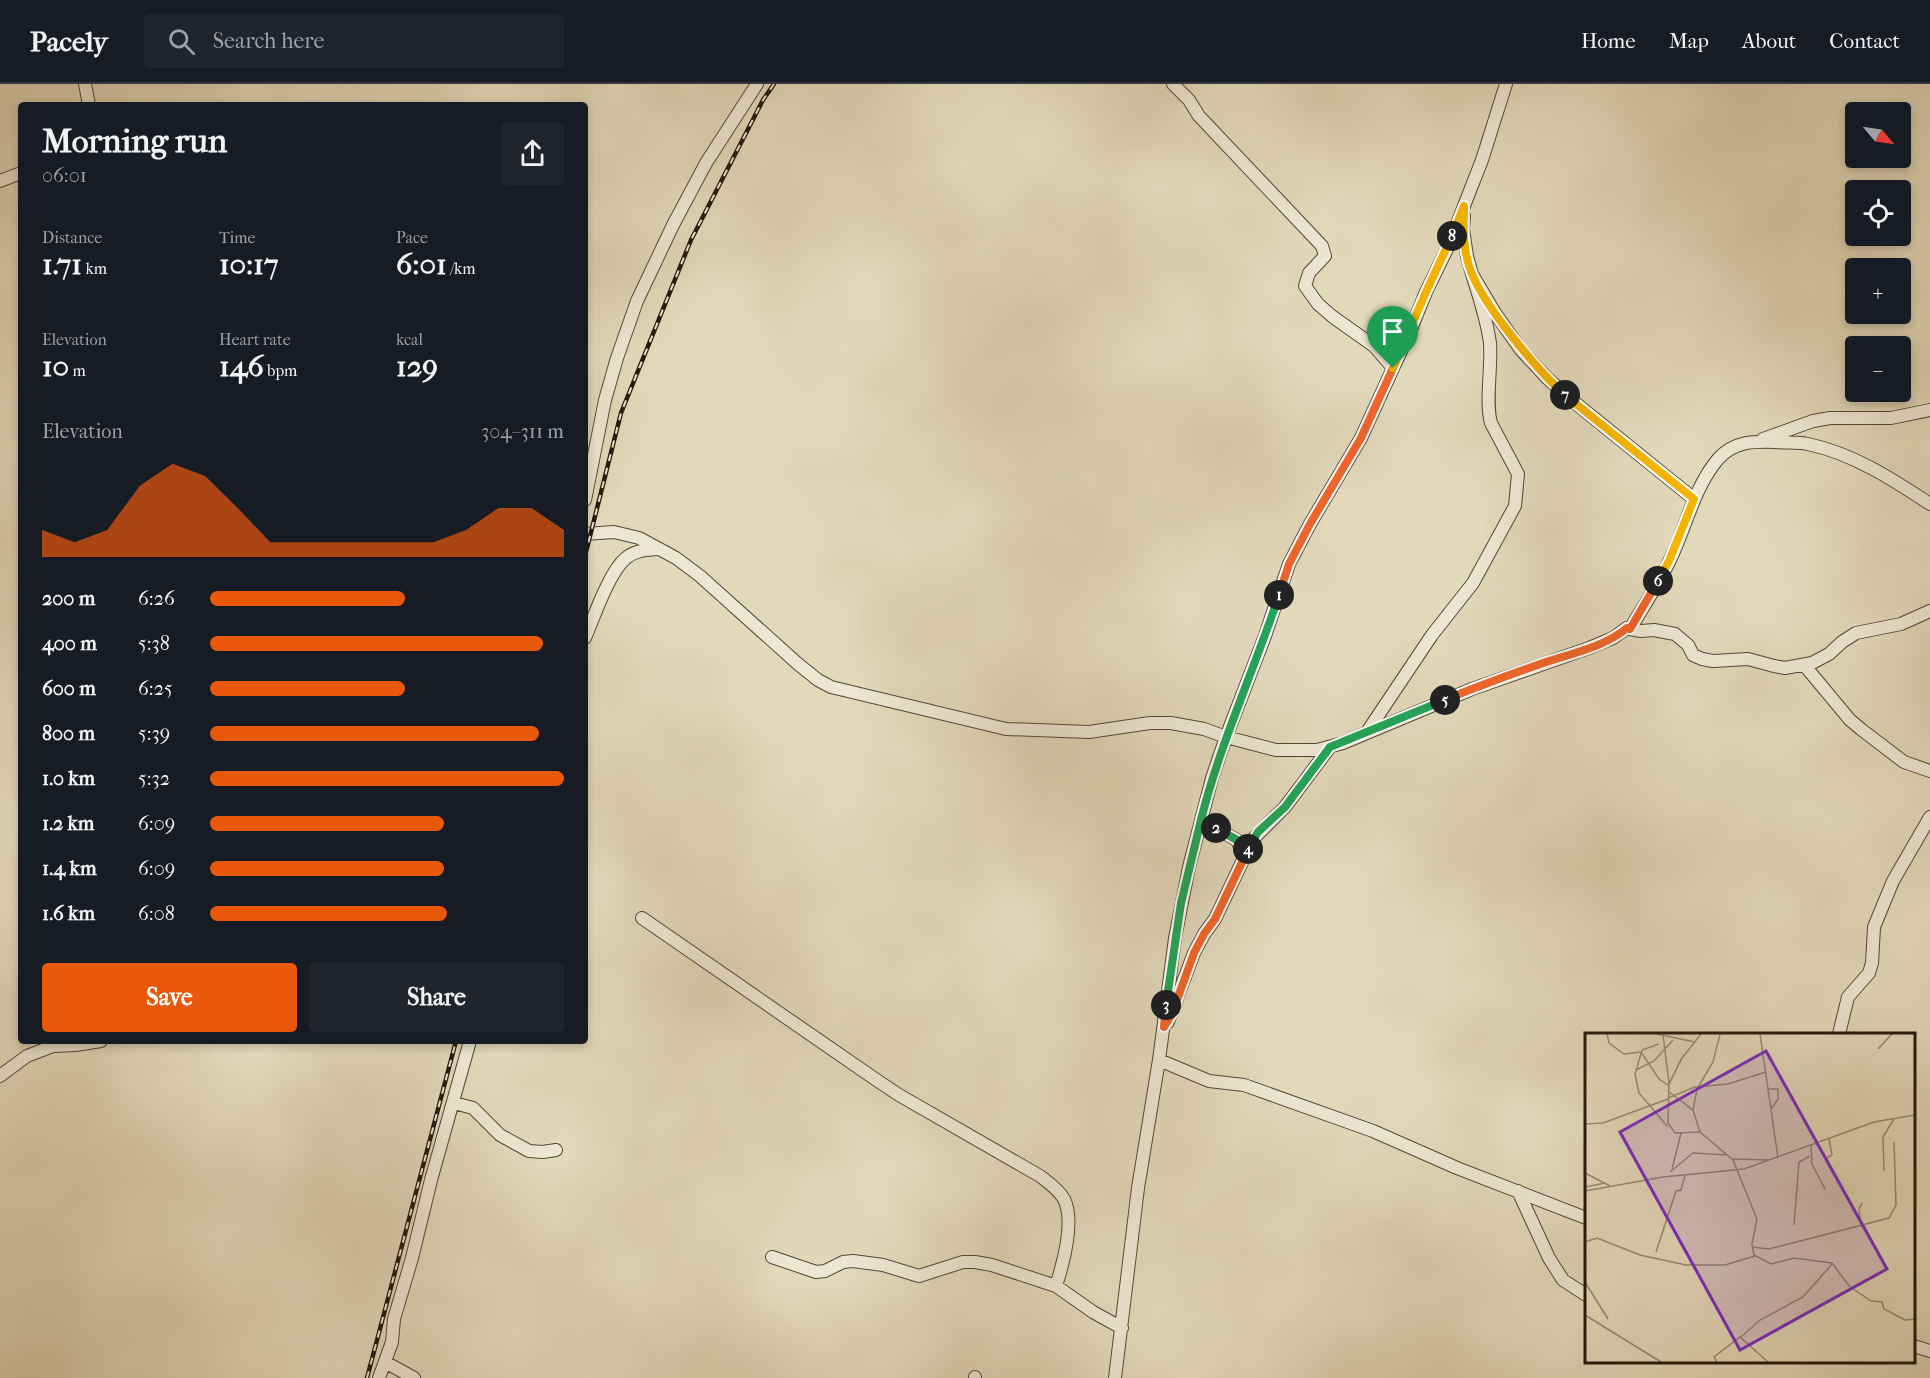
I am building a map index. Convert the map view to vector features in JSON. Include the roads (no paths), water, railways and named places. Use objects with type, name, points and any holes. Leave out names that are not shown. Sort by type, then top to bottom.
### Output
[{"type":"street","points":[[85,84],[88,102]]},
{"type":"street","points":[[588,486],[617,358],[637,301],[706,163],[757,84]]},
{"type":"street","points":[[1173,84],[1189,100],[1199,116],[1322,246],[1325,256],[1309,273],[1305,286],[1318,304],[1374,346],[1393,368]]},
{"type":"street","points":[[1115,1378],[1138,1188],[1181,903],[1209,789],[1289,564],[1361,438],[1450,243],[1482,160],[1506,84]]},
{"type":"street","points":[[0,181],[18,174]]},
{"type":"street","points":[[1366,732],[1432,635],[1478,574],[1515,506],[1518,474],[1491,423],[1489,414],[1490,342],[1467,256],[1463,229],[1464,206]]},
{"type":"street","points":[[1472,274],[1495,313],[1521,350],[1547,378],[1694,499]]},
{"type":"street","points":[[1759,441],[1813,421],[1830,418],[1891,418],[1930,410]]},
{"type":"street","points":[[1630,629],[1669,561],[1694,499],[1713,466],[1730,448],[1741,443],[1759,441],[1807,444],[1852,458],[1891,478],[1930,504]]},
{"type":"street","points":[[588,534],[614,532],[639,538],[676,558],[700,576],[798,664],[831,687],[1006,729],[1089,732],[1150,723],[1172,723],[1204,729],[1276,750],[1306,751],[1330,747],[1472,688],[1589,648],[1613,638],[1627,628],[1675,634],[1688,645],[1693,655],[1702,659],[1713,661],[1748,659],[1774,666],[1805,666],[1829,654],[1856,633],[1901,624],[1930,611]]},
{"type":"street","points":[[588,631],[613,576],[626,557],[642,550],[659,549]]},
{"type":"street","points":[[1805,666],[1850,720],[1904,762],[1930,771]]},
{"type":"street","points":[[1164,1027],[1172,1014],[1194,953],[1215,919],[1258,832],[1285,807],[1330,747]]},
{"type":"street","points":[[1839,1033],[1848,997],[1869,973],[1872,963],[1874,927],[1893,881],[1930,817]]},
{"type":"street","points":[[1201,820],[1237,840],[1245,856]]},
{"type":"street","points":[[642,918],[891,1090],[1040,1176],[1055,1187],[1065,1200],[1067,1228],[1066,1254],[1056,1287]]},
{"type":"street","points":[[0,1076],[19,1061],[53,1046],[82,1044]]},
{"type":"street","points":[[380,1378],[392,1342],[394,1319],[469,1044]]},
{"type":"street","points":[[1159,1060],[1209,1081],[1244,1085],[1373,1131],[1451,1166],[1585,1217]]},
{"type":"street","points":[[454,1102],[473,1108],[500,1136],[529,1151],[556,1150]]},
{"type":"street","points":[[1518,1191],[1549,1258],[1563,1280],[1585,1294]]},
{"type":"street","points":[[772,1257],[816,1272],[825,1271],[843,1262],[853,1261],[883,1265],[919,1276],[963,1262],[975,1262],[1013,1271],[1056,1287],[1122,1328]]},
{"type":"street","points":[[1915,1346],[1930,1351]]},
{"type":"street","points":[[385,1362],[414,1378]]},
{"type":"railway","points":[[588,544],[621,413],[691,240],[763,100],[774,84]]},
{"type":"railway","points":[[367,1378],[455,1044]]}]
